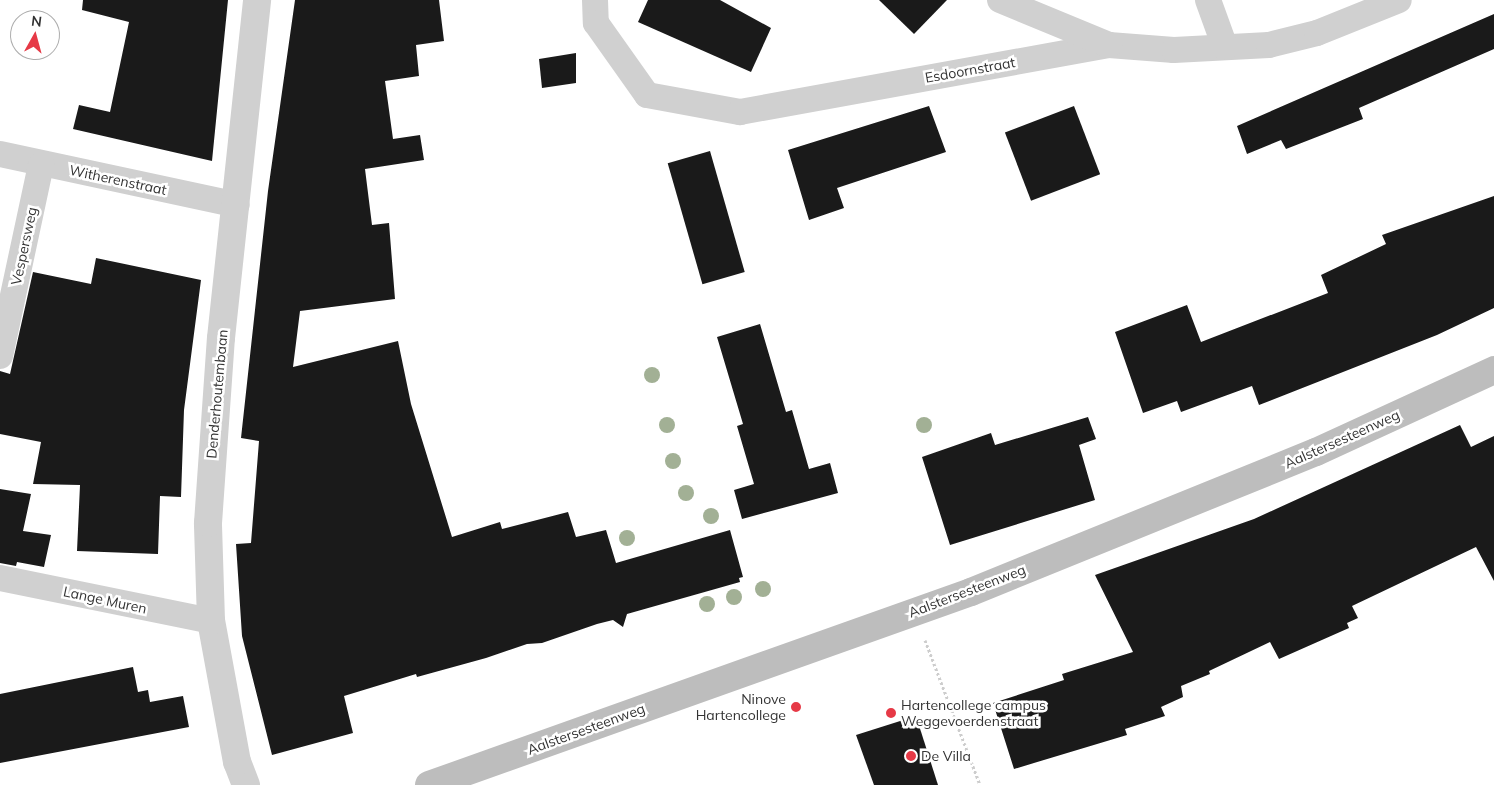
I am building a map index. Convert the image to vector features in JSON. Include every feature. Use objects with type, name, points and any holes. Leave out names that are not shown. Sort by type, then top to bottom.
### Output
[{"type":"main road","name":"Aalstersesteenweg","points":[[429,785],[914,612],[1316,452],[1494,370]]},
{"type":"street","name":"Denderhoutembaan","points":[[246,785],[237,762],[211,621],[208,523],[221,338],[237,205],[257,0]]},
{"type":"street","name":"Esdoornstraat","points":[[594,0],[596,23],[647,95],[740,112],[1109,45],[1174,50],[1269,45],[1316,33],[1399,0]]},
{"type":"street","points":[[1000,0],[1109,45]]},
{"type":"street","points":[[1208,0],[1225,47]]},
{"type":"street","name":"Witherenstraat","points":[[0,154],[237,205]]},
{"type":"street","name":"Vespersweg","points":[[0,356],[41,164]]},
{"type":"street","name":"Lange Muren","points":[[0,578],[211,621]]},
{"type":"path","points":[[914,612],[979,785]]},
{"type":"building","points":[[83,0],[228,0],[212,161],[73,129],[79,105],[110,112],[129,22],[82,10]]},
{"type":"building","points":[[295,0],[439,0],[444,41],[416,45],[419,76],[385,81],[393,139],[420,135],[424,160],[365,169],[372,225],[389,223],[395,299],[300,311],[293,367],[398,341],[411,404],[452,537],[500,522],[502,529],[568,512],[576,537],[606,530],[616,563],[730,530],[743,577],[739,578],[740,582],[627,614],[623,627],[613,620],[542,643],[527,644],[486,658],[417,677],[416,674],[344,696],[353,733],[272,755],[242,636],[236,544],[251,543],[259,441],[241,438],[268,191]]},
{"type":"building","points":[[648,0],[720,0],[771,28],[751,72],[638,22]]},
{"type":"building","points":[[879,0],[947,0],[914,34]]},
{"type":"building","points":[[1494,14],[1494,49],[1359,108],[1363,119],[1286,149],[1281,140],[1247,154],[1237,126]]},
{"type":"building","points":[[576,53],[576,83],[542,88],[539,59]]},
{"type":"building","points":[[929,106],[946,152],[837,188],[844,208],[809,220],[788,150]]},
{"type":"building","points":[[1074,106],[1100,174],[1031,201],[1005,133]]},
{"type":"building","points":[[710,151],[745,272],[702,284],[668,163]]},
{"type":"building","points":[[1494,196],[1494,308],[1437,335],[1259,405],[1252,386],[1181,412],[1177,401],[1143,413],[1115,332],[1187,305],[1201,342],[1328,293],[1321,275],[1386,244],[1382,235]]},
{"type":"building","points":[[96,258],[201,280],[184,410],[181,497],[160,496],[158,554],[77,551],[80,485],[33,484],[41,442],[0,434],[0,371],[10,374],[33,272],[91,284]]},
{"type":"building","points":[[760,324],[786,412],[792,410],[809,469],[830,463],[838,493],[742,519],[734,490],[754,484],[737,426],[743,424],[717,337]]},
{"type":"building","points":[[1088,417],[1096,439],[1079,445],[1095,500],[950,545],[922,457],[991,433],[995,445]]},
{"type":"building","points":[[1460,425],[1471,447],[1494,436],[1494,581],[1476,547],[1352,606],[1358,618],[1347,623],[1349,628],[1279,659],[1270,642],[1209,671],[1210,674],[1181,686],[1183,697],[1161,707],[1165,716],[1125,729],[1127,735],[1014,769],[993,703],[1064,680],[1062,674],[1133,652],[1095,575],[1254,519]]},
{"type":"building","points":[[0,489],[31,494],[23,531],[51,535],[44,567],[17,562],[16,566],[0,563]]},
{"type":"building","points":[[133,667],[138,692],[148,690],[150,702],[183,696],[189,727],[0,763],[0,694]]},
{"type":"building","points":[[916,716],[938,785],[874,785],[856,735]]},
{"type":"place","name":"Ninove Hartencollege","points":[[796,707]]},
{"type":"place","name":"Hartencollege campus Weggevoerdenstraat","points":[[891,713]]},
{"type":"place","name":"De Villa","points":[[911,756]]}]
